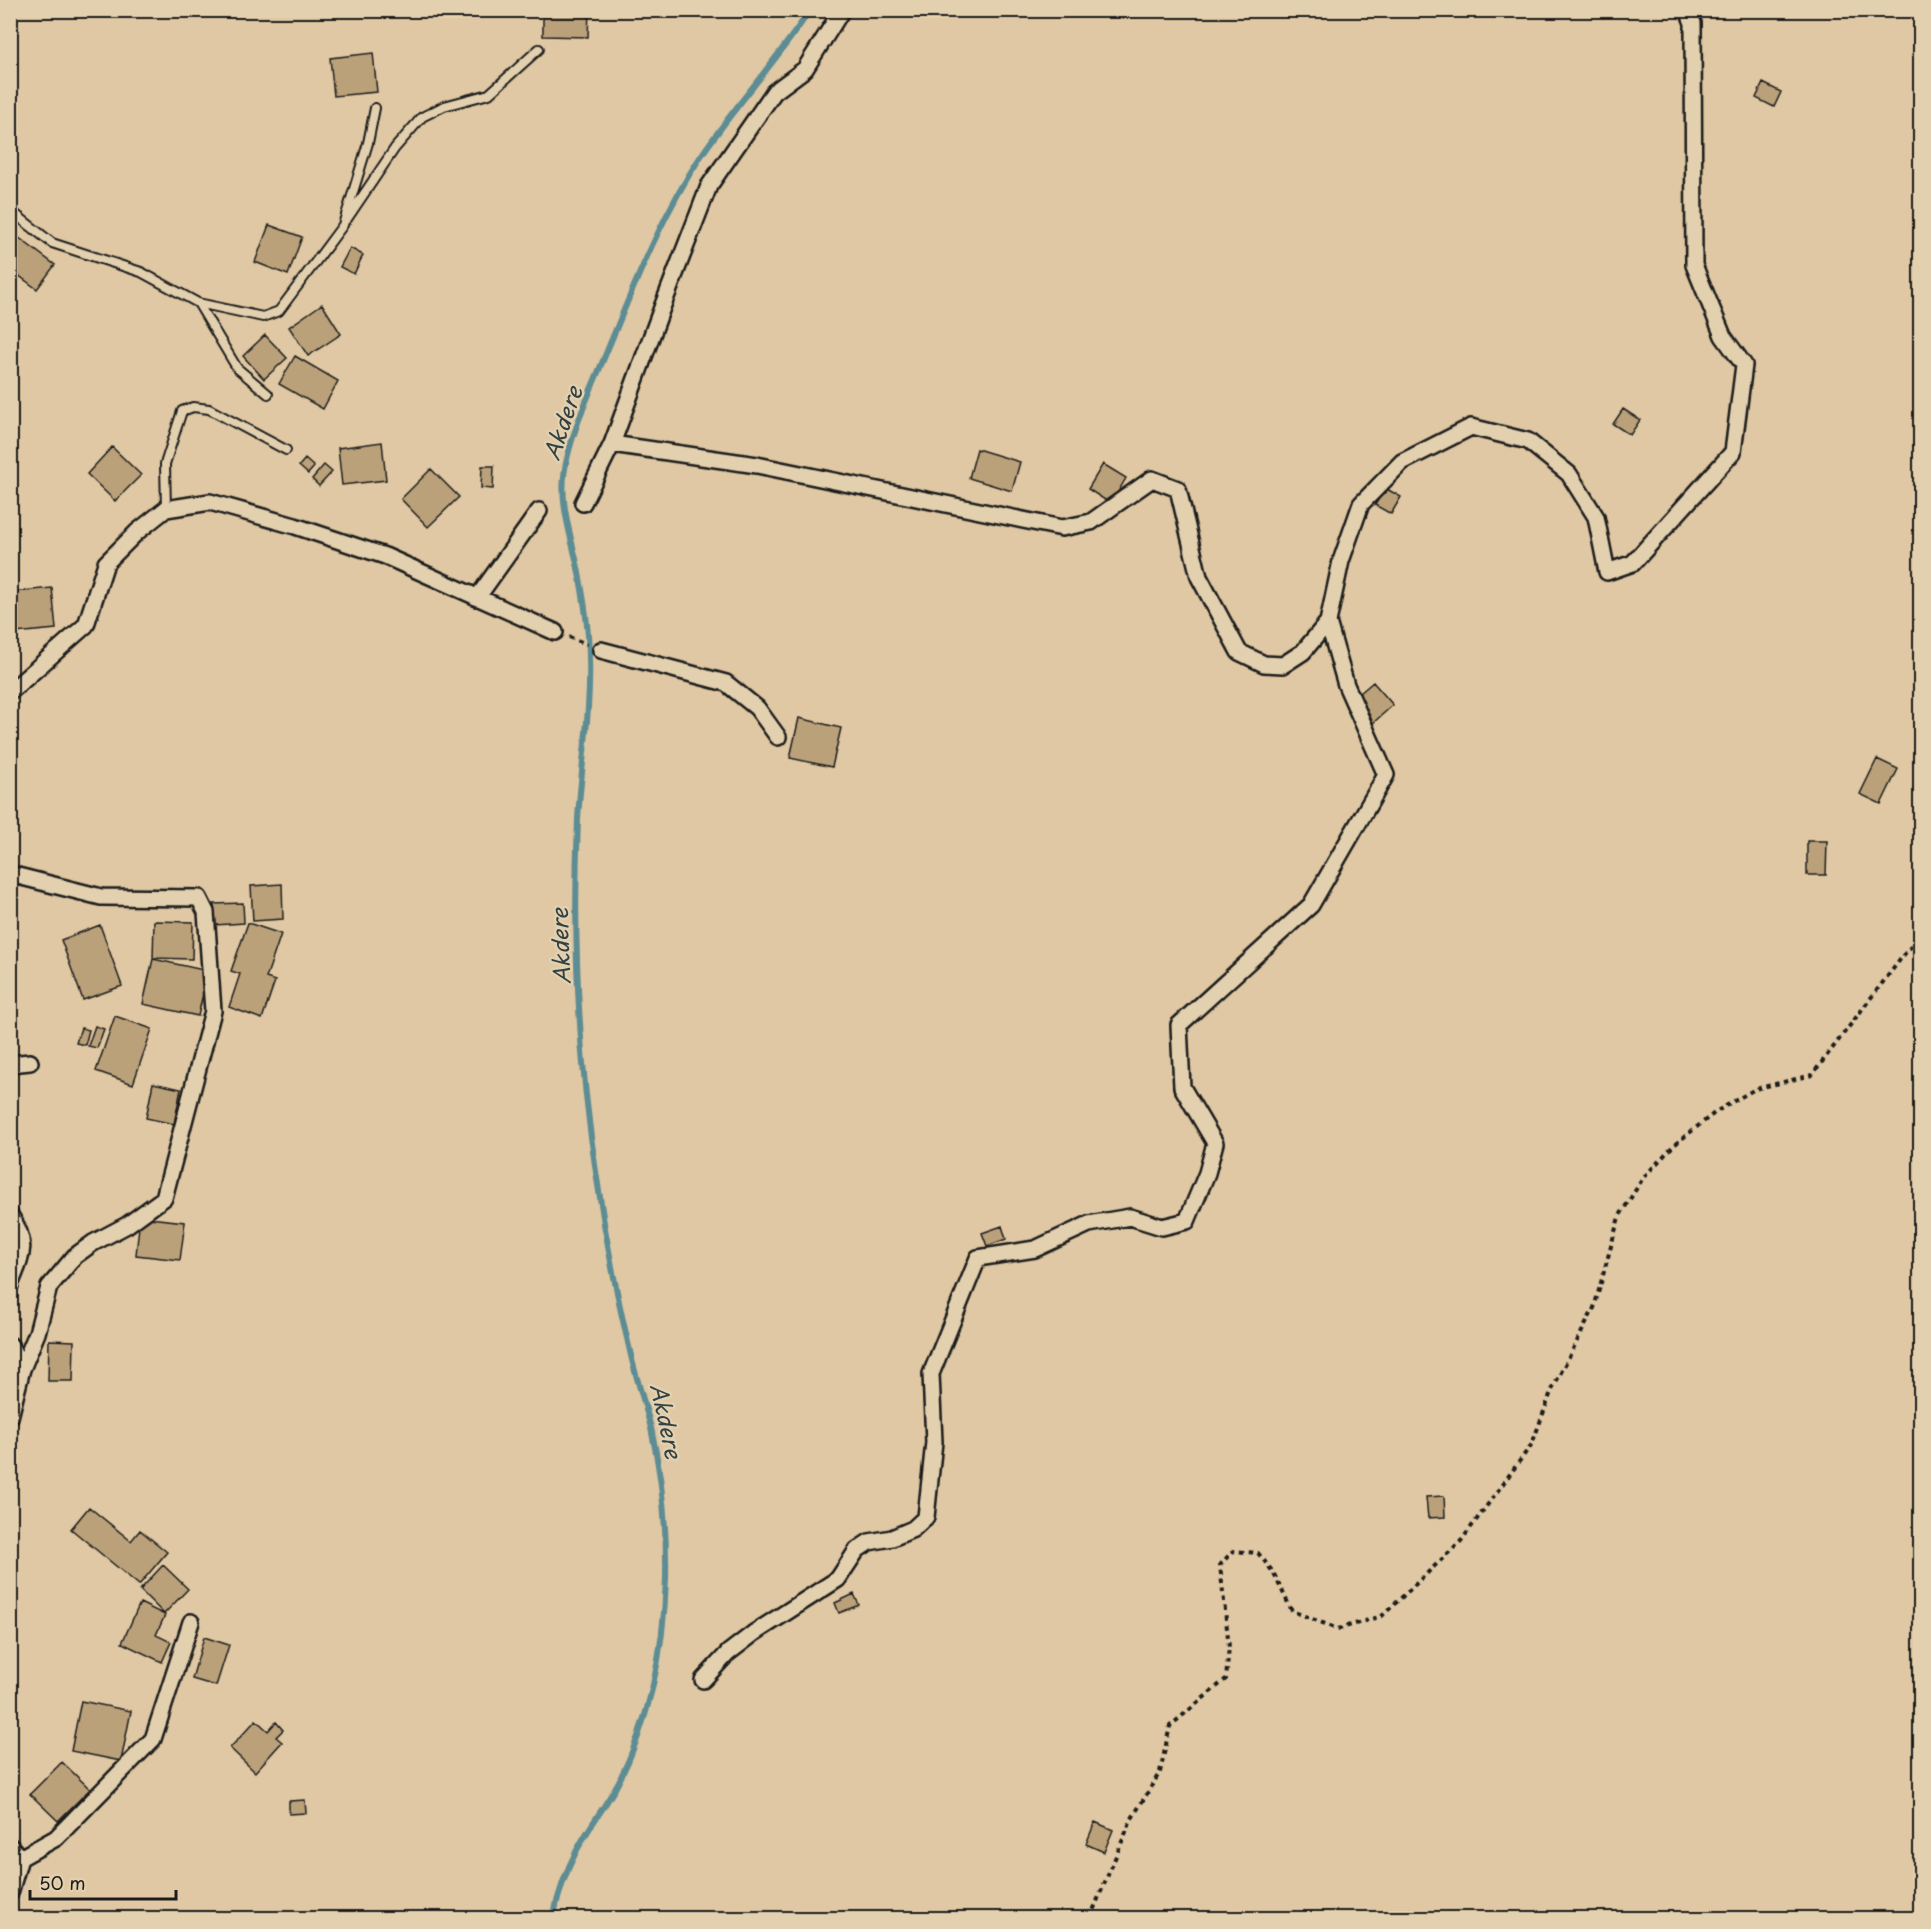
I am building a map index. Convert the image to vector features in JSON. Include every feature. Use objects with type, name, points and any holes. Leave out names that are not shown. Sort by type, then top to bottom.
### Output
[{"type":"street","points":[[583,502],[612,444],[709,186],[774,92],[805,69],[842,10]]},
{"type":"street","points":[[703,1680],[728,1653],[754,1633],[838,1579],[857,1550],[869,1542],[892,1538],[913,1529],[926,1517],[934,1442],[931,1374],[978,1258],[1035,1250],[1089,1224],[1130,1217],[1162,1227],[1186,1221],[1207,1173],[1215,1143],[1182,1087],[1179,1025],[1311,905],[1386,775],[1346,686],[1328,622],[1341,561],[1361,504],[1402,462],[1470,427],[1528,441],[1569,474],[1596,517],[1607,572],[1633,563],[1732,452],[1744,365],[1723,336],[1694,265],[1693,23],[1688,10]]},
{"type":"street","points":[[612,444],[757,465],[1062,528],[1091,522],[1152,479],[1178,489],[1199,577],[1239,652],[1264,664],[1283,665],[1303,652],[1328,622]]},
{"type":"street","points":[[10,692],[86,625],[106,563],[137,532],[166,508],[210,502],[295,526],[385,556],[555,632]]},
{"type":"street","points":[[477,598],[539,511]]},
{"type":"street","points":[[601,650],[726,683],[757,708],[778,737]]},
{"type":"street","points":[[10,874],[101,897],[199,898],[206,912],[213,1011],[164,1198],[127,1225],[93,1243],[75,1256],[49,1287],[37,1333],[22,1369],[10,1418]]},
{"type":"street","points":[[10,1064],[30,1062]]},
{"type":"street","points":[[10,1215],[20,1230],[23,1253],[10,1285]]},
{"type":"street","points":[[10,1345],[22,1369]]},
{"type":"street","points":[[10,1893],[15,1852],[56,1838],[153,1739],[191,1622]]},
{"type":"lane","points":[[10,210],[51,243],[141,272],[198,303],[263,317],[279,311],[343,225],[395,148],[422,117],[444,106],[489,94],[539,49]]},
{"type":"lane","points":[[343,225],[368,143],[375,108]]},
{"type":"lane","points":[[198,303],[237,368],[268,394]]},
{"type":"lane","points":[[166,508],[165,464],[182,411],[193,406],[209,409],[286,450]]},
{"type":"path","points":[[555,632],[601,650]]},
{"type":"path","points":[[1090,1918],[1131,1820],[1160,1772],[1170,1726],[1226,1679],[1229,1647],[1220,1565],[1233,1551],[1258,1553],[1273,1572],[1292,1611],[1338,1629],[1382,1616],[1461,1541],[1532,1444],[1551,1392],[1594,1308],[1619,1216],[1643,1178],[1674,1145],[1717,1111],[1755,1089],[1812,1075],[1920,937]]},
{"type":"building","points":[[543,10],[589,10],[588,37],[543,36]]},
{"type":"building","points":[[373,53],[377,92],[334,96],[330,58]]},
{"type":"building","points":[[1763,83],[1781,92],[1774,107],[1756,98]]},
{"type":"building","points":[[269,225],[302,237],[288,275],[255,262]]},
{"type":"building","points":[[10,231],[55,265],[37,289],[10,269]]},
{"type":"building","points":[[350,248],[363,255],[354,274],[340,267]]},
{"type":"building","points":[[322,304],[341,334],[308,356],[289,327]]},
{"type":"building","points":[[265,335],[287,358],[264,379],[243,356]]},
{"type":"building","points":[[295,356],[338,381],[323,409],[279,384]]},
{"type":"building","points":[[1623,409],[1640,420],[1630,435],[1613,424]]},
{"type":"building","points":[[382,442],[386,480],[342,485],[338,448]]},
{"type":"building","points":[[112,447],[141,475],[115,501],[87,474]]},
{"type":"building","points":[[977,449],[1020,462],[1012,491],[969,478]]},
{"type":"building","points":[[305,459],[314,467],[308,474],[299,466]]},
{"type":"building","points":[[1103,464],[1126,478],[1111,504],[1088,489]]},
{"type":"building","points":[[324,465],[332,472],[319,486],[312,479]]},
{"type":"building","points":[[482,466],[494,466],[493,489],[481,488]]},
{"type":"building","points":[[431,469],[459,497],[428,527],[401,499]]},
{"type":"building","points":[[1385,488],[1401,497],[1391,514],[1375,505]]},
{"type":"building","points":[[52,588],[56,629],[15,633],[11,592]]},
{"type":"building","points":[[1373,682],[1393,705],[1373,723],[1353,699]]},
{"type":"building","points":[[799,718],[841,728],[832,767],[790,758]]},
{"type":"building","points":[[1877,759],[1898,769],[1881,804],[1860,794]]},
{"type":"building","points":[[1807,841],[1827,841],[1826,875],[1807,875]]},
{"type":"building","points":[[282,884],[283,919],[253,921],[251,886]]},
{"type":"building","points":[[243,903],[244,923],[215,925],[214,904]]},
{"type":"building","points":[[154,921],[193,922],[192,959],[153,958]]},
{"type":"building","points":[[248,923],[281,934],[266,978],[275,981],[262,1019],[229,1007],[240,974],[231,971]]},
{"type":"building","points":[[100,925],[122,986],[83,1000],[61,940]]},
{"type":"building","points":[[153,959],[208,971],[198,1016],[143,1004]]},
{"type":"building","points":[[115,1016],[152,1029],[133,1084],[96,1071]]},
{"type":"building","points":[[95,1026],[104,1029],[97,1048],[88,1046]]},
{"type":"building","points":[[81,1028],[89,1030],[85,1045],[76,1043]]},
{"type":"building","points":[[153,1083],[181,1089],[174,1124],[146,1118]]},
{"type":"building","points":[[140,1217],[185,1222],[180,1260],[136,1255]]},
{"type":"building","points":[[1002,1226],[1006,1239],[987,1246],[982,1233]]},
{"type":"building","points":[[49,1340],[74,1341],[73,1381],[48,1381]]},
{"type":"building","points":[[1444,1496],[1445,1517],[1428,1518],[1426,1497]]},
{"type":"building","points":[[89,1507],[131,1541],[140,1530],[167,1552],[139,1585],[71,1529]]},
{"type":"building","points":[[163,1565],[188,1589],[164,1614],[140,1590]]},
{"type":"building","points":[[854,1594],[859,1605],[839,1613],[835,1603]]},
{"type":"building","points":[[140,1603],[165,1615],[156,1635],[171,1642],[162,1662],[122,1643]]},
{"type":"building","points":[[204,1637],[229,1645],[216,1686],[192,1679]]},
{"type":"building","points":[[81,1701],[131,1711],[121,1761],[71,1751]]},
{"type":"building","points":[[256,1720],[268,1731],[276,1722],[283,1730],[276,1737],[282,1742],[255,1772],[230,1748]]},
{"type":"building","points":[[62,1762],[90,1789],[58,1821],[30,1794]]},
{"type":"building","points":[[305,1800],[306,1813],[289,1814],[289,1801]]},
{"type":"building","points":[[1095,1822],[1113,1830],[1104,1852],[1086,1844]]},
{"type":"waterway","name":"Akdere","points":[[553,1918],[562,1884],[572,1860],[618,1783],[639,1734],[658,1657],[666,1578],[665,1521],[658,1465],[612,1266],[596,1172],[585,1084],[578,996],[576,908],[578,819],[589,698],[589,647],[582,590],[564,501],[564,473],[575,431],[586,402],[640,273],[674,201],[714,137],[810,10]]}]
